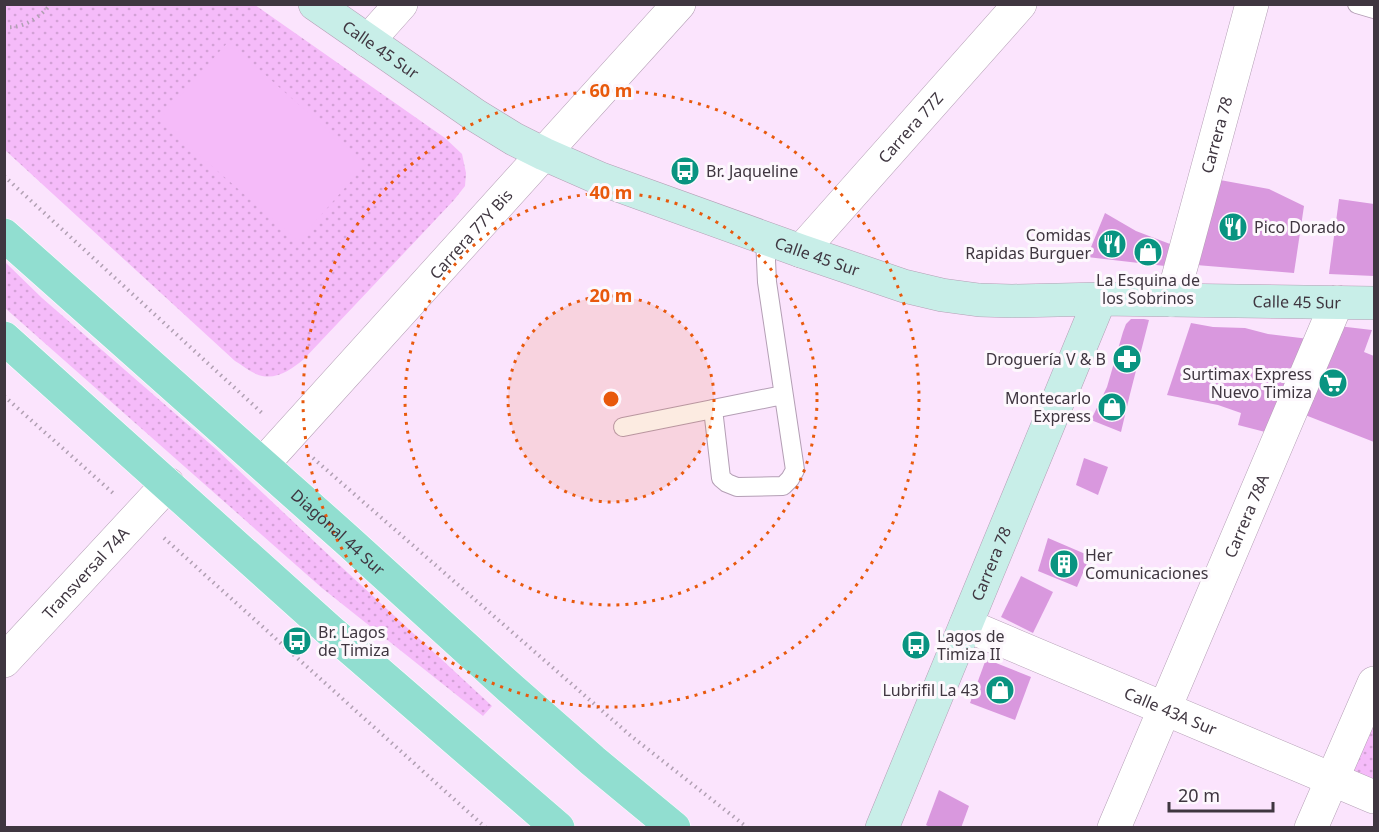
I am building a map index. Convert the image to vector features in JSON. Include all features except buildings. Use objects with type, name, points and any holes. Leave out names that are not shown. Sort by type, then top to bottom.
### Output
[{"type":"main road","name":"Diagonal 44 Sur","points":[[4,235],[263,464],[518,695],[674,828]]},
{"type":"main road","points":[[4,338],[328,629],[558,828]]},
{"type":"street","name":"Calle 45 Sur","points":[[315,4],[514,140],[601,179],[904,286],[942,296],[979,300],[1100,299],[1374,303]]},
{"type":"street","points":[[368,41],[400,4]]},
{"type":"street","name":"Carrera 77Y Bis","points":[[263,464],[679,4]]},
{"type":"street","name":"Carrera 77Z","points":[[801,251],[1020,4]]},
{"type":"street","name":"Carrera 78","points":[[1172,300],[1252,4]]},
{"type":"street","name":"Carrera 78","points":[[883,827],[1100,299]]},
{"type":"street","name":"Carrera 78A","points":[[1114,828],[1336,302]]},
{"type":"street","name":"Transversal 74A","points":[[4,661],[168,484]]},
{"type":"street","name":"Calle 43A Sur","points":[[966,626],[1374,797]]},
{"type":"street","points":[[1311,828],[1374,683]]},
{"type":"lane","points":[[1357,4],[1374,9]]},
{"type":"lane","points":[[713,409],[721,477],[727,483],[737,487],[783,486],[790,479],[795,470],[767,282],[765,238]]},
{"type":"lane","points":[[623,427],[783,395]]},
{"type":"path","points":[[4,27],[28,23],[43,13],[51,4]]},
{"type":"path","points":[[4,176],[288,436],[631,736],[748,828]]},
{"type":"path","points":[[276,640],[486,828]]},
{"type":"shaded area","points":[[4,5],[255,5],[445,138],[462,154],[466,173],[465,186],[304,359],[288,371],[276,376],[256,374],[235,361],[5,150]]},
{"type":"shaded area","points":[[228,42],[366,164],[298,241],[159,120]]},
{"type":"shaded area","points":[[5,262],[42,298],[216,449],[492,706],[483,716],[322,588],[5,308]]},
{"type":"shaded area","points":[[1374,715],[1374,782],[1350,771]]},
{"type":"place","name":"Br. Jaqueline","points":[[685,171]]},
{"type":"place","name":"Pico Dorado","points":[[1233,227]]},
{"type":"place","name":"Comidas Rapidas Burguer","points":[[1112,244]]},
{"type":"place","name":"La Esquina de los Sobrinos","points":[[1148,252]]},
{"type":"place","name":"Droguería V & B","points":[[1127,359]]},
{"type":"place","name":"Surtimax Express Nuevo Timiza","points":[[1333,383]]},
{"type":"place","name":"Montecarlo Express","points":[[1112,407]]},
{"type":"place","name":"Her Comunicaciones","points":[[1064,564]]},
{"type":"place","name":"Br. Lagos de Timiza","points":[[297,641]]},
{"type":"place","name":"Lagos de Timiza II","points":[[916,645]]},
{"type":"place","name":"Lubrifil La 43","points":[[1000,690]]}]
